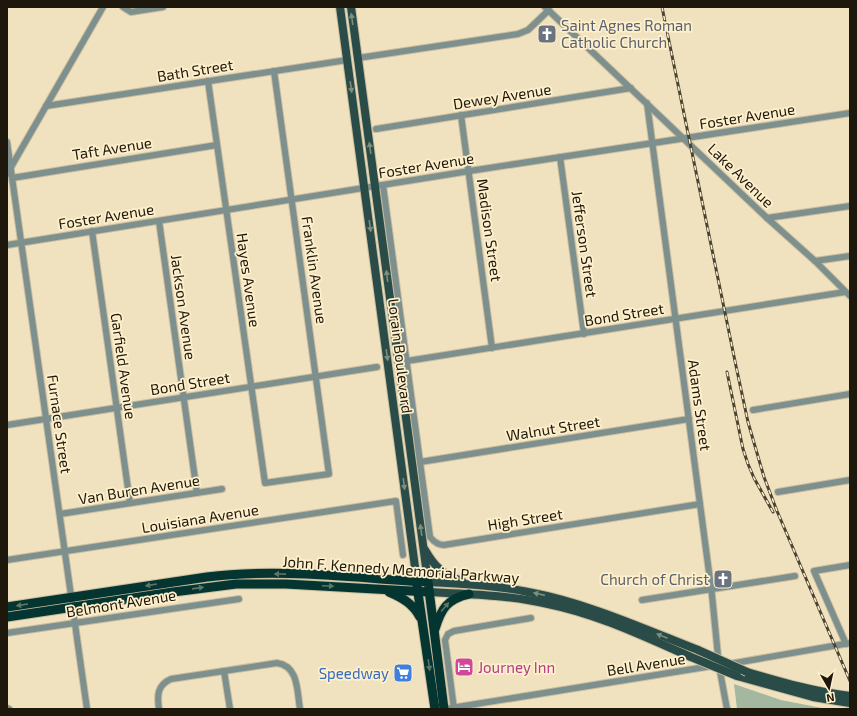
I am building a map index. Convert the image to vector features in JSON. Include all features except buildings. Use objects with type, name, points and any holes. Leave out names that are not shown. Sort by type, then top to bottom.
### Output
[{"type":"highway","name":"John F. Kennedy Memorial Parkway","points":[[7,607],[234,574],[304,574],[428,582]]},
{"type":"highway","name":"Lorain Boulevard","points":[[417,582],[435,709]]},
{"type":"highway","name":"Lorain Boulevard","points":[[428,582],[434,633],[449,709]]},
{"type":"highway","name":"John F. Kennedy Memorial Parkway","points":[[7,617],[236,584],[286,584],[429,592]]},
{"type":"highway","points":[[382,589],[409,602],[418,613],[423,627]]},
{"type":"highway","points":[[434,633],[440,613],[446,606],[452,600],[469,594]]},
{"type":"main road","name":"Lorain Boulevard","points":[[340,7],[417,582]]},
{"type":"main road","name":"Lorain Boulevard","points":[[351,7],[379,186],[428,582]]},
{"type":"main road","points":[[423,548],[435,566],[442,572],[451,578],[478,585]]},
{"type":"main road","name":"John F. Kennedy Memorial Parkway","points":[[428,582],[510,588],[577,604],[610,615],[698,650],[747,672],[848,699]]},
{"type":"main road","name":"John F. Kennedy Memorial Parkway","points":[[429,592],[514,598],[549,604],[593,616],[737,676],[813,698],[848,699]]},
{"type":"street","points":[[11,168],[103,7]]},
{"type":"street","points":[[123,7],[132,12],[163,7]]},
{"type":"street","points":[[358,58],[518,34],[528,30],[547,8]]},
{"type":"street","name":"Lake Avenue","points":[[547,8],[848,294]]},
{"type":"street","name":"Bath Street","points":[[46,106],[347,60]]},
{"type":"street","name":"Franklin Avenue","points":[[265,483],[329,474],[317,376],[274,71]]},
{"type":"street","name":"Hayes Avenue","points":[[208,81],[265,483]]},
{"type":"street","name":"Dewey Avenue","points":[[376,129],[631,88]]},
{"type":"street","name":"Adams Street","points":[[647,103],[711,589],[719,666],[727,709]]},
{"type":"street","name":"Foster Avenue","points":[[7,245],[469,171],[850,113]]},
{"type":"street","name":"Madison Street","points":[[461,115],[492,348]]},
{"type":"street","name":"Furnace Street","points":[[7,142],[11,168],[10,176],[21,243],[87,709]]},
{"type":"street","name":"Taft Avenue","points":[[10,176],[217,145]]},
{"type":"street","name":"Jefferson Street","points":[[560,157],[584,334]]},
{"type":"street","name":"Lorain Boulevard","points":[[379,186],[407,362],[420,462]]},
{"type":"street","points":[[767,218],[850,206]]},
{"type":"street","name":"Jackson Avenue","points":[[159,221],[197,493]]},
{"type":"street","name":"Garfield Avenue","points":[[92,231],[130,504]]},
{"type":"street","points":[[815,261],[850,256]]},
{"type":"street","name":"Bond Street","points":[[407,362],[675,319],[848,294]]},
{"type":"street","name":"Bond Street","points":[[7,425],[377,367]]},
{"type":"street","points":[[753,410],[850,394]]},
{"type":"street","name":"Walnut Street","points":[[420,462],[689,420]]},
{"type":"street","name":"High Street","points":[[420,462],[430,537],[440,545],[700,504]]},
{"type":"street","points":[[778,492],[850,480]]},
{"type":"street","name":"Van Buren Avenue","points":[[60,514],[222,489]]},
{"type":"street","name":"Louisiana Avenue","points":[[7,560],[396,501],[403,555]]},
{"type":"street","points":[[848,644],[814,571],[850,565]]},
{"type":"street","points":[[642,600],[795,576]]},
{"type":"street","name":"Belmont Avenue","points":[[7,633],[239,598]]},
{"type":"street","points":[[449,709],[445,640],[448,634],[454,631],[531,618]]},
{"type":"street","name":"Bell Avenue","points":[[449,709],[782,656],[848,644]]},
{"type":"street","points":[[159,709],[158,692],[167,681],[274,663],[287,666],[293,673],[300,709]]},
{"type":"street","points":[[224,671],[230,709]]},
{"type":"green space","points":[[734,684],[781,700],[827,709],[737,709]]},
{"type":"railway","points":[[662,7],[748,422],[764,477],[777,511],[850,681]]},
{"type":"railway","points":[[727,372],[743,449],[754,478],[773,512]]},
{"type":"place","name":"Saint Agnes Roman Catholic Church","points":[[547,34]]},
{"type":"place","name":"Church of Christ","points":[[723,579]]},
{"type":"place","name":"Journey Inn","points":[[464,667]]},
{"type":"place","name":"Speedway","points":[[403,673]]}]
